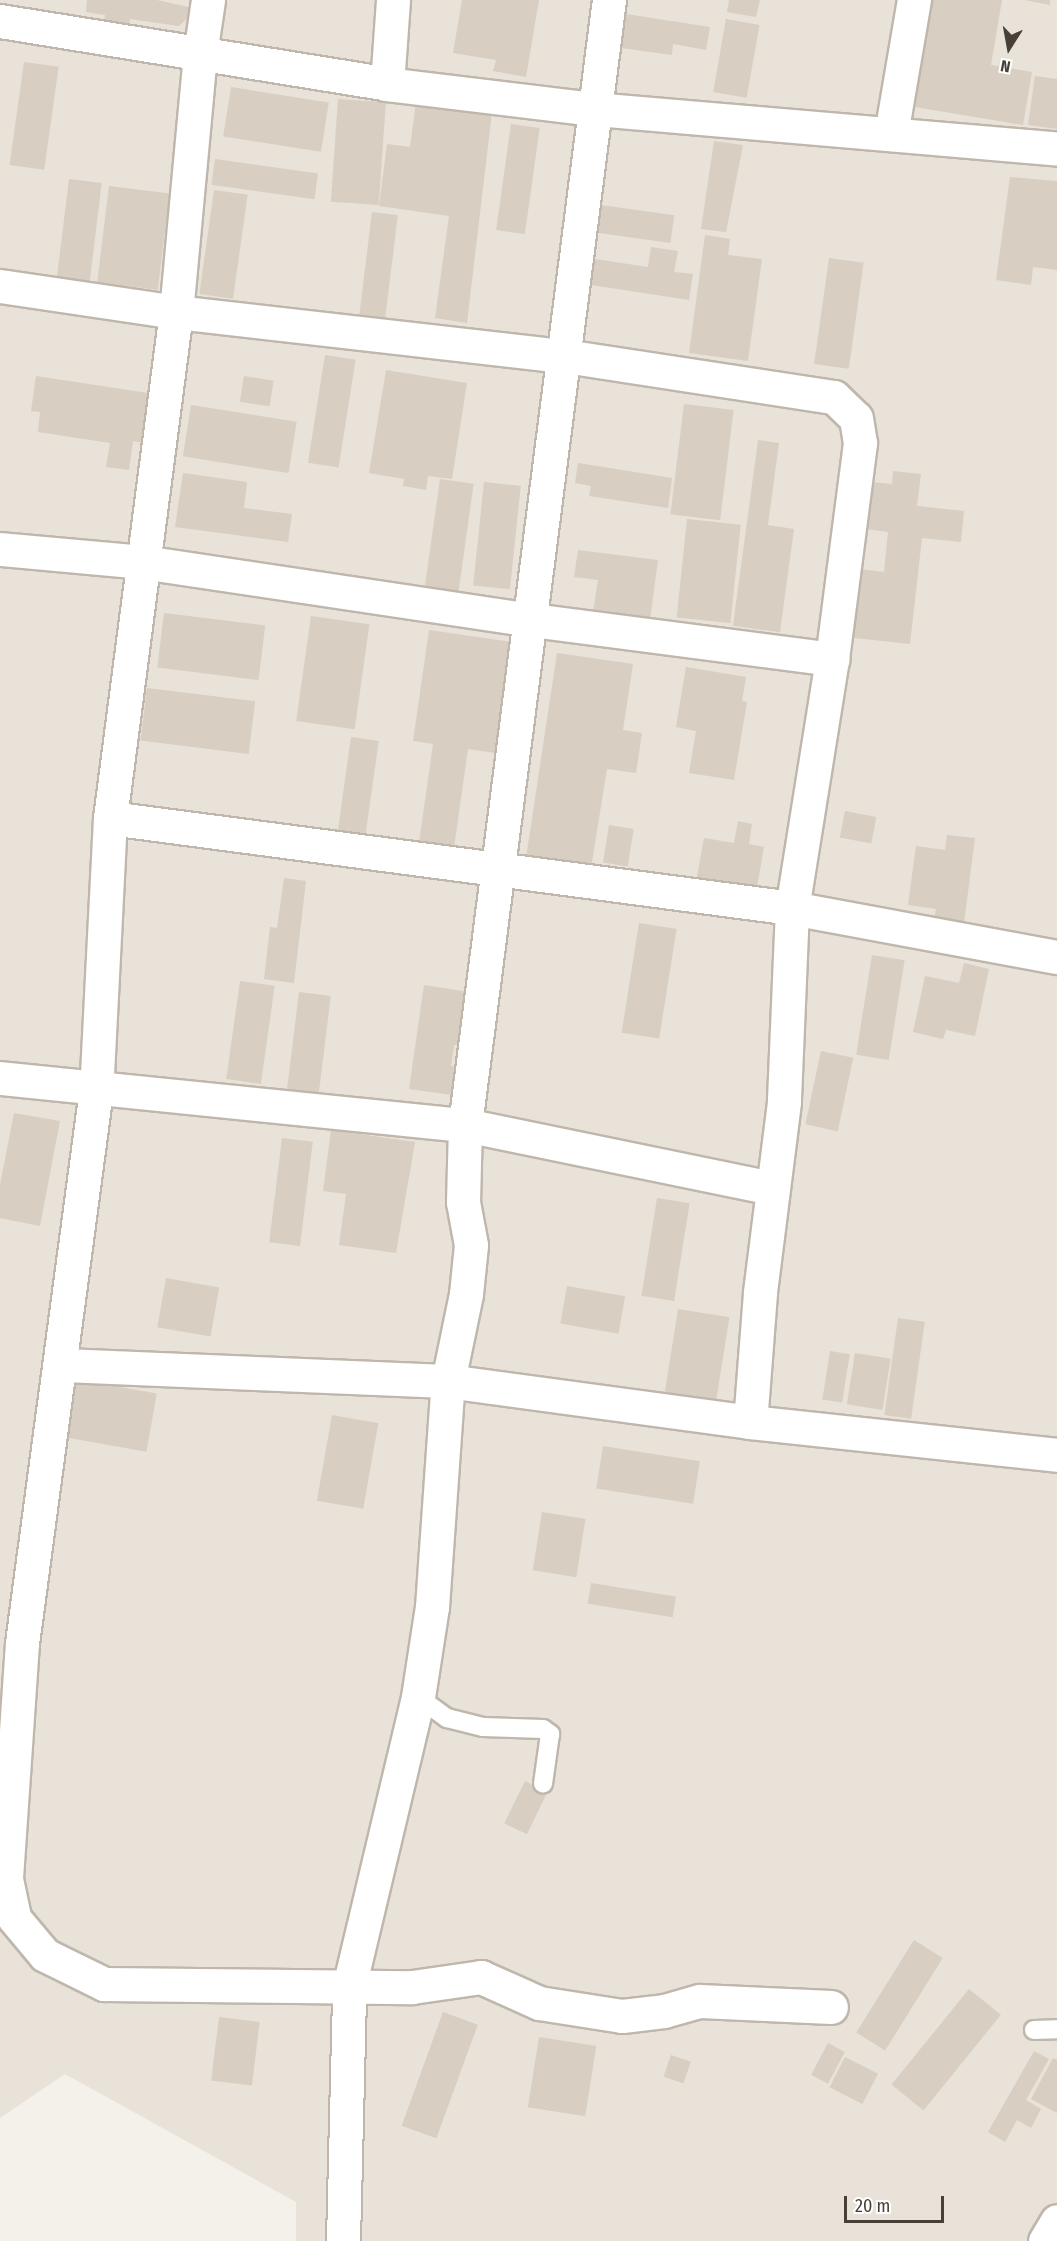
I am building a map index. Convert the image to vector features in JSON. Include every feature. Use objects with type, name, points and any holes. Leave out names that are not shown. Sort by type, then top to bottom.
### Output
[{"type":"street","points":[[208,0],[200,54],[176,312],[110,818],[96,1090],[62,1365],[22,1643],[6,1879],[14,1918],[45,1955],[104,1984],[412,1987],[481,1977],[539,2003],[622,2016],[664,2011],[700,2001],[831,2007]]},
{"type":"street","points":[[387,84],[393,0]]},
{"type":"street","points":[[343,2241],[349,1987],[418,1698],[432,1607],[448,1381],[466,1294],[471,1245],[463,1202],[465,1125],[566,356],[609,0]]},
{"type":"street","points":[[891,134],[914,0]]},
{"type":"street","points":[[0,21],[387,84],[595,110],[1057,149]]},
{"type":"street","points":[[0,286],[176,312],[566,356],[834,397],[856,418],[860,443],[832,659],[792,908],[784,1101],[771,1188],[750,1422]]},
{"type":"street","points":[[0,549],[144,562],[532,620],[832,659]]},
{"type":"street","points":[[110,818],[792,908],[1057,957]]},
{"type":"street","points":[[0,1078],[96,1090],[465,1125],[771,1188]]},
{"type":"street","points":[[62,1365],[448,1381],[750,1422],[1057,1455]]},
{"type":"street","points":[[1045,2241],[1057,2221]]},
{"type":"lane","points":[[418,1698],[447,1718],[483,1727],[543,1729],[550,1734],[543,1784]]},
{"type":"lane","points":[[1034,2030],[1057,2029]]},
{"type":"shaded area","points":[[0,0],[1057,0],[1057,2241],[296,2241],[296,2202],[65,2074],[0,2118]]},
{"type":"building","points":[[87,0],[157,0],[197,9],[179,26],[130,19],[129,28],[104,23],[105,15],[86,12]]},
{"type":"building","points":[[462,0],[539,0],[526,77],[493,71],[496,60],[453,53]]},
{"type":"building","points":[[729,0],[760,0],[756,17],[727,12]]},
{"type":"building","points":[[933,0],[1002,0],[991,65],[1032,72],[1023,125],[915,107]]},
{"type":"building","points":[[1025,0],[1050,0],[1050,5]]},
{"type":"building","points":[[620,13],[710,27],[706,50],[673,44],[672,55],[614,47]]},
{"type":"building","points":[[726,19],[759,25],[747,98],[713,92]]},
{"type":"building","points":[[24,62],[59,67],[44,170],[10,165]]},
{"type":"building","points":[[1035,76],[1057,79],[1057,129],[1028,125]]},
{"type":"building","points":[[231,87],[329,102],[321,152],[223,136]]},
{"type":"building","points":[[338,99],[386,102],[379,205],[331,202]]},
{"type":"building","points":[[416,102],[492,112],[467,323],[435,318],[449,216],[379,206],[387,144],[410,147]]},
{"type":"building","points":[[511,124],[540,128],[525,234],[496,230]]},
{"type":"building","points":[[714,141],[743,145],[726,232],[701,229]]},
{"type":"building","points":[[215,159],[318,173],[314,199],[211,185]]},
{"type":"building","points":[[1010,177],[1057,181],[1057,270],[1033,267],[1031,285],[996,280]]},
{"type":"building","points":[[69,179],[102,183],[90,281],[57,277]]},
{"type":"building","points":[[109,186],[170,193],[158,290],[97,282]]},
{"type":"building","points":[[214,190],[248,195],[233,299],[199,294]]},
{"type":"building","points":[[601,205],[674,215],[670,243],[597,233]]},
{"type":"building","points":[[372,212],[398,215],[385,323],[359,320]]},
{"type":"building","points":[[705,235],[730,239],[728,255],[762,259],[748,361],[689,353]]},
{"type":"building","points":[[651,247],[678,251],[674,272],[693,274],[689,300],[591,285],[595,259],[648,267]]},
{"type":"building","points":[[829,258],[864,263],[849,369],[814,364]]},
{"type":"building","points":[[325,355],[356,360],[339,468],[308,463]]},
{"type":"building","points":[[386,370],[467,383],[452,479],[428,476],[426,490],[403,486],[404,479],[369,473]]},
{"type":"building","points":[[36,376],[148,393],[144,443],[133,441],[129,470],[106,467],[110,443],[38,432],[40,412],[31,411]]},
{"type":"building","points":[[244,376],[274,381],[270,406],[240,402]]},
{"type":"building","points":[[684,404],[734,410],[720,520],[670,514]]},
{"type":"building","points":[[191,405],[297,422],[289,473],[183,456]]},
{"type":"building","points":[[758,440],[779,443],[768,525],[794,529],[780,632],[733,626]]},
{"type":"building","points":[[578,463],[672,478],[668,508],[589,496],[591,486],[575,483]]},
{"type":"building","points":[[893,471],[921,474],[917,506],[964,511],[961,542],[922,538],[910,644],[854,638],[861,569],[884,572],[888,532],[857,528],[862,481],[892,484]]},
{"type":"building","points":[[183,473],[247,482],[244,508],[292,514],[288,542],[175,527]]},
{"type":"building","points":[[440,479],[474,484],[458,594],[425,589]]},
{"type":"building","points":[[484,482],[521,486],[510,589],[473,585]]},
{"type":"building","points":[[687,519],[741,525],[730,623],[677,617]]},
{"type":"building","points":[[578,550],[658,560],[650,620],[593,612],[598,580],[574,577]]},
{"type":"building","points":[[164,613],[265,625],[259,680],[157,668]]},
{"type":"building","points":[[311,616],[369,624],[355,729],[296,721]]},
{"type":"building","points":[[429,630],[518,643],[502,754],[468,749],[454,848],[419,843],[433,744],[413,741]]},
{"type":"building","points":[[557,653],[633,664],[623,730],[642,733],[636,773],[607,769],[591,868],[526,858]]},
{"type":"building","points":[[686,667],[746,677],[742,701],[747,702],[734,780],[689,773],[696,731],[676,727]]},
{"type":"building","points":[[147,688],[255,701],[249,754],[141,741]]},
{"type":"building","points":[[351,737],[379,741],[364,845],[336,841]]},
{"type":"building","points":[[845,811],[876,817],[871,844],[840,838]]},
{"type":"building","points":[[738,821],[752,824],[749,844],[764,847],[756,893],[696,882],[704,838],[734,843]]},
{"type":"building","points":[[609,825],[634,829],[628,866],[603,863]]},
{"type":"building","points":[[947,835],[975,838],[964,923],[934,919],[936,909],[908,905],[916,846],[945,850]]},
{"type":"building","points":[[284,878],[306,881],[294,983],[264,979],[270,927],[277,928]]},
{"type":"building","points":[[639,923],[677,929],[659,1039],[622,1033]]},
{"type":"building","points":[[872,955],[905,960],[889,1060],[856,1055]]},
{"type":"building","points":[[964,963],[989,969],[975,1036],[946,1030],[943,1039],[913,1032],[925,976],[959,983]]},
{"type":"building","points":[[240,981],[275,986],[261,1084],[226,1079]]},
{"type":"building","points":[[424,985],[469,992],[460,1045],[454,1045],[451,1066],[456,1067],[452,1095],[409,1089]]},
{"type":"building","points":[[299,992],[331,996],[318,1099],[286,1095]]},
{"type":"building","points":[[821,1051],[853,1058],[838,1131],[805,1124]]},
{"type":"building","points":[[14,1113],[60,1121],[40,1226],[0,1218],[0,1185]]},
{"type":"building","points":[[331,1130],[415,1142],[396,1253],[339,1245],[346,1194],[323,1191]]},
{"type":"building","points":[[282,1138],[313,1142],[300,1246],[269,1242]]},
{"type":"building","points":[[657,1198],[690,1203],[674,1301],[642,1296]]},
{"type":"building","points":[[166,1278],[219,1287],[210,1337],[157,1327]]},
{"type":"building","points":[[567,1286],[625,1296],[619,1334],[560,1323]]},
{"type":"building","points":[[678,1309],[729,1317],[714,1412],[663,1404]]},
{"type":"building","points":[[898,1318],[925,1322],[911,1419],[884,1415]]},
{"type":"building","points":[[830,1351],[850,1354],[842,1403],[822,1399]]},
{"type":"building","points":[[855,1353],[891,1359],[882,1410],[847,1404]]},
{"type":"building","points":[[74,1379],[157,1394],[146,1452],[64,1437]]},
{"type":"building","points":[[332,1415],[378,1423],[363,1509],[317,1501]]},
{"type":"building","points":[[603,1446],[700,1461],[693,1504],[596,1488]]},
{"type":"building","points":[[542,1512],[585,1519],[576,1577],[533,1570]]},
{"type":"building","points":[[591,1583],[676,1596],[673,1617],[588,1604]]},
{"type":"building","points":[[525,1781],[547,1792],[527,1834],[504,1823]]},
{"type":"building","points":[[914,1940],[943,1958],[885,2050],[856,2032]]},
{"type":"building","points":[[969,1989],[1001,2015],[923,2110],[892,2085]]},
{"type":"building","points":[[443,2012],[478,2025],[436,2138],[402,2126]]},
{"type":"building","points":[[219,2017],[260,2022],[252,2086],[211,2081]]},
{"type":"building","points":[[539,2037],[596,2046],[585,2116],[528,2107]]},
{"type":"building","points":[[828,2043],[845,2052],[828,2084],[811,2075]]},
{"type":"building","points":[[1034,2051],[1049,2059],[1026,2100],[1041,2109],[1031,2128],[1017,2120],[1005,2142],[988,2132]]},
{"type":"building","points":[[671,2055],[691,2062],[683,2084],[664,2077]]},
{"type":"building","points":[[845,2057],[878,2074],[863,2104],[830,2087]]},
{"type":"building","points":[[1053,2058],[1057,2060],[1057,2113],[1031,2099]]}]
